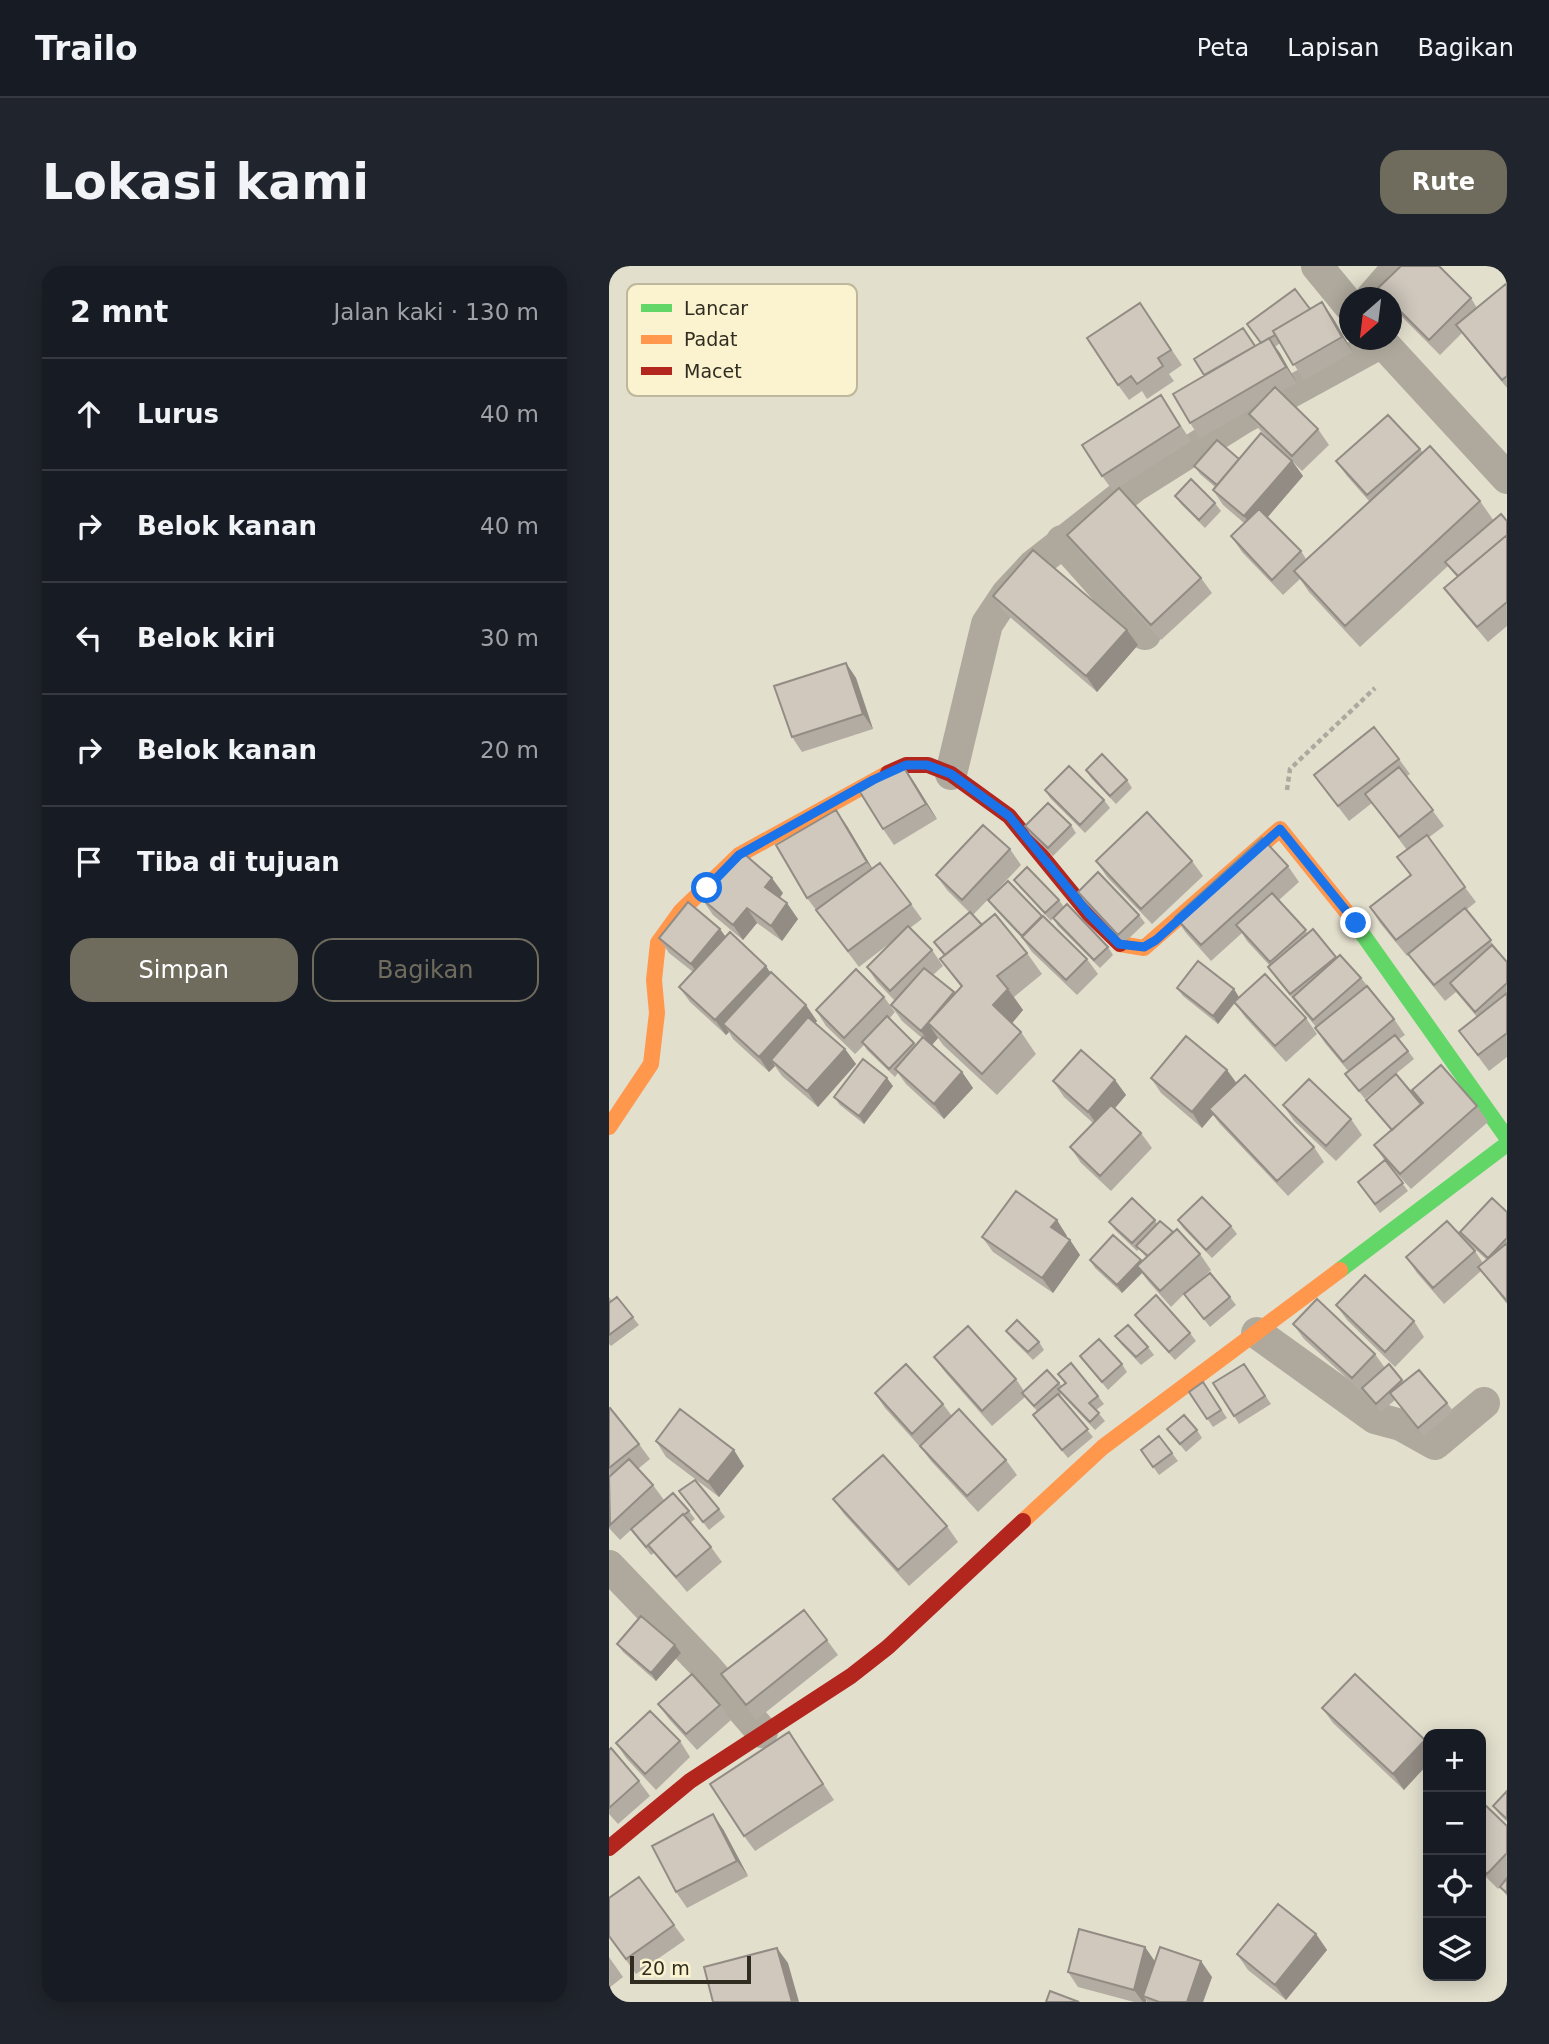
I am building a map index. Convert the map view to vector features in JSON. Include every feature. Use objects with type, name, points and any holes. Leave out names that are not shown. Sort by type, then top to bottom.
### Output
[{"type":"street","points":[[1317,266],[1339,293]]},
{"type":"street","points":[[1381,287],[1399,266]]},
{"type":"street","points":[[951,774],[987,624],[1007,594],[1062,541],[1135,486],[1243,418],[1365,350]]},
{"type":"street","points":[[1389,350],[1507,478]]},
{"type":"street","points":[[1062,541],[1145,634]]},
{"type":"street","points":[[609,1127],[650,1064],[657,1013],[654,980],[658,943],[681,911],[739,855],[873,780],[906,765],[927,765],[951,774],[1009,816],[1089,914],[1119,944],[1144,947],[1156,940],[1280,829],[1356,923],[1507,1138]]},
{"type":"street","points":[[609,1848],[690,1781],[851,1676],[888,1647],[1103,1447],[1507,1144]]},
{"type":"street","points":[[1257,1333],[1375,1418],[1401,1425],[1429,1443],[1435,1444],[1484,1403]]},
{"type":"street","points":[[609,1566],[705,1666],[762,1732]]},
{"type":"path","points":[[1280,829],[1290,769],[1375,688]]},
{"type":"building","points":[[1401,266],[1439,266],[1471,298],[1429,340],[1402,313],[1402,287],[1379,287]]},
{"type":"building","points":[[1507,283],[1507,376],[1502,380],[1456,325]]},
{"type":"building","points":[[1295,289],[1310,309],[1273,331],[1275,335],[1261,343],[1247,324]]},
{"type":"building","points":[[1322,302],[1339,332],[1339,339],[1293,365],[1273,331]]},
{"type":"building","points":[[1140,303],[1171,350],[1158,358],[1163,366],[1137,384],[1131,376],[1118,385],[1087,338]]},
{"type":"building","points":[[1243,328],[1255,346],[1204,375],[1194,359]]},
{"type":"building","points":[[1269,338],[1286,367],[1190,423],[1173,394]]},
{"type":"building","points":[[1275,387],[1318,429],[1292,456],[1249,414]]},
{"type":"building","points":[[1161,395],[1180,426],[1102,476],[1082,445]]},
{"type":"building","points":[[1388,415],[1420,449],[1367,495],[1336,461]]},
{"type":"building","points":[[1261,433],[1292,461],[1244,516],[1213,490]]},
{"type":"building","points":[[1217,440],[1239,459],[1217,485],[1194,466]]},
{"type":"building","points":[[1430,446],[1480,501],[1345,626],[1294,571]]},
{"type":"building","points":[[1191,479],[1215,503],[1199,520],[1175,496]]},
{"type":"building","points":[[1119,488],[1201,578],[1151,625],[1067,535]]},
{"type":"building","points":[[1259,509],[1301,551],[1272,580],[1231,536]]},
{"type":"building","points":[[1501,514],[1507,521],[1507,535],[1458,576],[1445,562]]},
{"type":"building","points":[[1507,535],[1507,602],[1477,627],[1444,588]]},
{"type":"building","points":[[1033,550],[1127,630],[1086,676],[993,596]]},
{"type":"building","points":[[846,663],[863,714],[792,737],[774,686]]},
{"type":"building","points":[[1374,727],[1399,759],[1338,806],[1314,775]]},
{"type":"building","points":[[1102,754],[1127,780],[1110,796],[1086,770]]},
{"type":"building","points":[[903,766],[926,804],[883,829],[860,792]]},
{"type":"building","points":[[1069,766],[1104,800],[1080,825],[1045,790]]},
{"type":"building","points":[[1399,767],[1433,810],[1399,837],[1365,794]]},
{"type":"building","points":[[1048,803],[1071,825],[1048,848],[1025,826]]},
{"type":"building","points":[[836,810],[867,862],[807,898],[776,845]]},
{"type":"building","points":[[1147,812],[1192,861],[1141,909],[1096,861]]},
{"type":"building","points":[[983,825],[1010,849],[962,900],[936,875]]},
{"type":"building","points":[[1427,835],[1465,887],[1396,940],[1370,907],[1411,875],[1397,857]]},
{"type":"building","points":[[1262,838],[1288,866],[1201,945],[1175,917]]},
{"type":"building","points":[[742,852],[772,878],[765,887],[787,903],[771,926],[747,908],[733,925],[702,899]]},
{"type":"building","points":[[880,863],[911,904],[848,951],[816,910]]},
{"type":"building","points":[[1027,867],[1059,900],[1045,913],[1014,880]]},
{"type":"building","points":[[1098,872],[1139,915],[1118,935],[1078,892]]},
{"type":"building","points":[[1008,881],[1042,916],[1022,936],[988,900]]},
{"type":"building","points":[[1272,893],[1306,930],[1270,962],[1236,925]]},
{"type":"building","points":[[688,902],[720,929],[691,964],[659,938]]},
{"type":"building","points":[[1067,904],[1108,947],[1094,960],[1053,918]]},
{"type":"building","points":[[1465,908],[1491,940],[1434,985],[1408,954]]},
{"type":"building","points":[[970,912],[982,925],[945,955],[934,942]]},
{"type":"building","points":[[995,914],[1027,953],[997,976],[1008,989],[993,1005],[1021,1032],[982,1074],[928,1023],[962,986],[940,959]]},
{"type":"building","points":[[1043,916],[1087,959],[1066,980],[1022,937]]},
{"type":"building","points":[[908,926],[932,950],[890,991],[867,967]]},
{"type":"building","points":[[1313,929],[1336,957],[1290,994],[1268,967]]},
{"type":"building","points":[[730,932],[766,966],[715,1020],[679,987]]},
{"type":"building","points":[[1492,945],[1507,962],[1507,983],[1475,1012],[1450,983]]},
{"type":"building","points":[[1340,955],[1361,978],[1313,1020],[1293,997]]},
{"type":"building","points":[[1198,961],[1234,989],[1213,1016],[1177,988]]},
{"type":"building","points":[[924,968],[954,992],[921,1031],[891,1005]]},
{"type":"building","points":[[856,969],[884,997],[844,1038],[816,1010]]},
{"type":"building","points":[[771,972],[806,1005],[759,1057],[723,1024]]},
{"type":"building","points":[[1265,974],[1306,1018],[1275,1046],[1234,1002]]},
{"type":"building","points":[[1367,986],[1394,1019],[1343,1062],[1315,1028]]},
{"type":"building","points":[[1507,993],[1507,1033],[1478,1055],[1459,1031]]},
{"type":"building","points":[[887,1016],[914,1043],[889,1069],[862,1042]]},
{"type":"building","points":[[808,1017],[845,1049],[807,1091],[771,1060]]},
{"type":"building","points":[[1395,1035],[1408,1051],[1359,1091],[1345,1074]]},
{"type":"building","points":[[1186,1036],[1227,1070],[1192,1112],[1151,1078]]},
{"type":"building","points":[[923,1037],[962,1072],[934,1104],[895,1069]]},
{"type":"building","points":[[1081,1050],[1115,1080],[1088,1112],[1053,1081]]},
{"type":"building","points":[[863,1059],[887,1078],[859,1116],[834,1097]]},
{"type":"building","points":[[1441,1065],[1477,1106],[1400,1174],[1374,1145],[1423,1103],[1412,1090]]},
{"type":"building","points":[[1396,1074],[1421,1104],[1392,1130],[1366,1100]]},
{"type":"building","points":[[1245,1075],[1314,1147],[1277,1181],[1209,1109]]},
{"type":"building","points":[[1309,1079],[1351,1119],[1326,1146],[1283,1105]]},
{"type":"building","points":[[1111,1105],[1141,1133],[1100,1176],[1070,1147]]},
{"type":"building","points":[[1385,1160],[1403,1183],[1375,1204],[1358,1182]]},
{"type":"building","points":[[1016,1191],[1057,1220],[1051,1227],[1070,1240],[1042,1278],[982,1237]]},
{"type":"building","points":[[1202,1197],[1231,1226],[1206,1250],[1178,1220]]},
{"type":"building","points":[[1132,1198],[1155,1220],[1132,1243],[1109,1222]]},
{"type":"building","points":[[1492,1198],[1507,1212],[1507,1238],[1488,1258],[1460,1232]]},
{"type":"building","points":[[1160,1221],[1173,1232],[1148,1256],[1136,1246]]},
{"type":"building","points":[[1447,1221],[1475,1251],[1433,1288],[1406,1257]]},
{"type":"building","points":[[1177,1229],[1200,1254],[1160,1291],[1137,1266]]},
{"type":"building","points":[[1113,1235],[1141,1260],[1117,1285],[1090,1260]]},
{"type":"building","points":[[1507,1243],[1507,1301],[1478,1267]]},
{"type":"building","points":[[1210,1273],[1230,1297],[1204,1319],[1184,1294]]},
{"type":"building","points":[[1365,1275],[1414,1321],[1385,1352],[1336,1305]]},
{"type":"building","points":[[1156,1295],[1190,1333],[1169,1352],[1135,1315]]},
{"type":"building","points":[[617,1297],[633,1317],[609,1335],[609,1303]]},
{"type":"building","points":[[1317,1299],[1375,1354],[1352,1378],[1293,1324]]},
{"type":"building","points":[[1017,1320],[1039,1342],[1028,1352],[1006,1331]]},
{"type":"building","points":[[1128,1325],[1148,1347],[1136,1357],[1115,1336]]},
{"type":"building","points":[[968,1326],[1016,1379],[982,1411],[934,1357]]},
{"type":"building","points":[[1099,1339],[1122,1364],[1102,1382],[1080,1356]]},
{"type":"building","points":[[1071,1363],[1098,1396],[1089,1403],[1099,1413],[1090,1422],[1058,1389],[1066,1383],[1058,1374]]},
{"type":"building","points":[[906,1364],[943,1404],[912,1434],[875,1393]]},
{"type":"building","points":[[1244,1364],[1265,1396],[1234,1416],[1213,1383]]},
{"type":"building","points":[[1389,1364],[1402,1380],[1376,1404],[1362,1388]]},
{"type":"building","points":[[1047,1370],[1059,1383],[1034,1406],[1022,1393]]},
{"type":"building","points":[[1419,1370],[1447,1403],[1418,1428],[1390,1393]]},
{"type":"building","points":[[1203,1382],[1221,1410],[1207,1419],[1189,1392]]},
{"type":"building","points":[[1058,1394],[1088,1429],[1062,1450],[1033,1415]]},
{"type":"building","points":[[609,1409],[639,1444],[609,1468]]},
{"type":"building","points":[[680,1409],[734,1450],[708,1482],[656,1441]]},
{"type":"building","points":[[959,1409],[1006,1460],[967,1496],[920,1446]]},
{"type":"building","points":[[1184,1415],[1197,1430],[1180,1444],[1167,1429]]},
{"type":"building","points":[[1159,1436],[1172,1453],[1153,1467],[1141,1450]]},
{"type":"building","points":[[883,1455],[947,1526],[898,1570],[833,1499]]},
{"type":"building","points":[[629,1459],[653,1485],[610,1525],[609,1477]]},
{"type":"building","points":[[695,1480],[719,1509],[703,1522],[679,1491]]},
{"type":"building","points":[[673,1493],[689,1511],[646,1547],[631,1529]]},
{"type":"building","points":[[683,1514],[711,1547],[676,1577],[648,1545]]},
{"type":"building","points":[[804,1610],[827,1640],[746,1705],[721,1674]]},
{"type":"building","points":[[641,1616],[675,1645],[651,1673],[617,1644]]},
{"type":"building","points":[[692,1674],[720,1705],[686,1734],[658,1704]]},
{"type":"building","points":[[1355,1674],[1423,1738],[1423,1742],[1393,1774],[1322,1708]]},
{"type":"building","points":[[650,1711],[680,1741],[645,1774],[616,1743]]},
{"type":"building","points":[[789,1732],[823,1784],[744,1836],[710,1784]]},
{"type":"building","points":[[611,1748],[639,1781],[609,1808],[609,1750]]},
{"type":"building","points":[[1507,1791],[1507,1819],[1493,1806]]},
{"type":"building","points":[[1486,1806],[1507,1826],[1507,1853],[1487,1874]]},
{"type":"building","points":[[713,1814],[737,1861],[676,1892],[652,1846]]},
{"type":"building","points":[[639,1877],[674,1925],[626,1959],[609,1936],[609,1898]]},
{"type":"building","points":[[1507,1878],[1507,1893],[1500,1887]]},
{"type":"building","points":[[1278,1904],[1316,1934],[1275,1985],[1237,1954]]},
{"type":"building","points":[[1079,1929],[1145,1947],[1134,1990],[1068,1972]]},
{"type":"building","points":[[1160,1947],[1201,1961],[1187,2002],[1159,2002],[1143,1996]]},
{"type":"building","points":[[777,1948],[792,2002],[713,2002],[704,1967]]},
{"type":"building","points":[[1050,1991],[1079,2002],[1046,2002]]},
{"type":"traffic: fast","points":[[1349,915],[1507,1138]]},
{"type":"traffic: fast","points":[[1340,1270],[1507,1144]]},
{"type":"traffic: slow","points":[[609,1127],[651,1064],[657,1013],[654,980],[658,943],[681,911],[739,855],[888,773]]},
{"type":"traffic: slow","points":[[1120,944],[1144,948],[1280,829],[1349,915]]},
{"type":"traffic: slow","points":[[1023,1521],[1103,1447],[1340,1270]]},
{"type":"traffic: jam","points":[[888,773],[906,765],[928,765],[951,774],[1009,816],[1089,914],[1120,944]]},
{"type":"traffic: jam","points":[[609,1848],[690,1781],[851,1676],[888,1647],[1023,1521]]},
{"type":"route","points":[[707,888],[739,855],[873,780],[906,765],[927,765],[951,774],[1009,816],[1089,914],[1119,944],[1144,947],[1156,940],[1280,829],[1321,876],[1356,923]]}]
